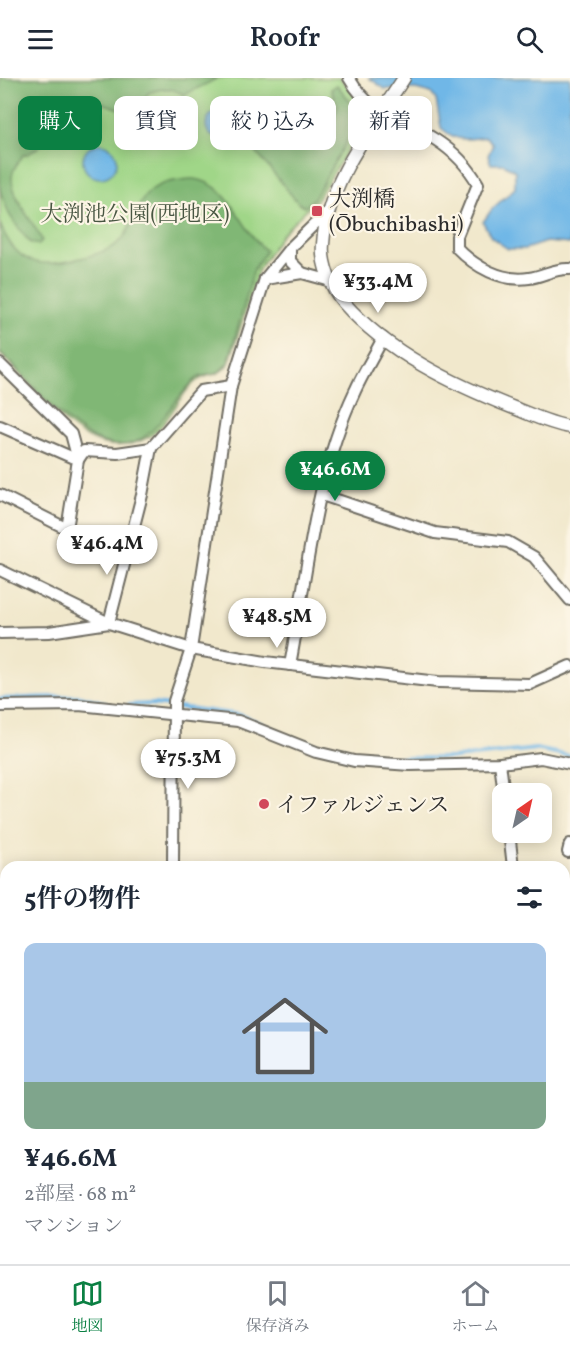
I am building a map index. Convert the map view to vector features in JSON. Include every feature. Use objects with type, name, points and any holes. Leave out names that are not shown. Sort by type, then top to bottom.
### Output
[{"type":"street","points":[[349,78],[365,96]]},
{"type":"street","points":[[392,96],[404,78]]},
{"type":"street","points":[[432,138],[468,167],[478,184],[457,236],[457,248],[470,262],[513,279],[531,278],[558,268],[570,269]]},
{"type":"street","points":[[358,150],[347,167],[327,212],[322,245],[323,262],[343,302],[383,338],[473,393],[570,427]]},
{"type":"street","points":[[173,861],[174,709],[191,649],[231,386],[265,279],[290,248],[327,212]]},
{"type":"street","points":[[290,248],[290,261],[302,273]]},
{"type":"street","points":[[265,279],[302,273],[332,281]]},
{"type":"street","points":[[290,665],[322,495],[339,433],[354,392],[383,338]]},
{"type":"street","points":[[0,364],[19,380],[71,434],[78,460],[67,529]]},
{"type":"street","points":[[109,623],[127,559],[151,448],[201,391],[231,386]]},
{"type":"street","points":[[0,426],[78,460]]},
{"type":"street","points":[[78,460],[84,451],[117,453],[151,448]]},
{"type":"street","points":[[0,495],[127,559]]},
{"type":"street","points":[[322,495],[435,533],[508,542],[534,557],[570,600]]},
{"type":"street","points":[[0,570],[109,623],[191,649],[290,665],[438,682],[530,684],[570,666]]},
{"type":"street","points":[[0,633],[49,632],[109,623]]},
{"type":"street","points":[[0,706],[79,705],[174,709],[238,721],[316,752],[354,761],[410,765],[500,762],[541,758],[570,764]]},
{"type":"street","points":[[500,762],[503,783]]},
{"type":"street","points":[[510,843],[512,861]]},
{"type":"green space","name":"大渕池公園(西地区)","points":[[0,78],[339,78],[358,96],[348,96],[348,149],[318,198],[282,234],[258,270],[229,364],[220,372],[202,378],[192,385],[157,431],[127,445],[106,444],[85,436],[66,423],[48,406],[0,354]]},
{"type":"green space","points":[[0,78],[218,78],[184,95],[167,89],[148,93],[147,96],[114,96],[114,107],[102,103],[102,96],[18,96],[18,150],[35,150],[23,155],[16,165],[12,179],[13,188],[42,240],[39,245],[31,243],[21,232],[9,214],[0,190]]},
{"type":"green space","points":[[337,85],[348,99],[348,139],[315,197],[305,207],[298,203],[254,150],[336,150],[338,107],[336,96],[334,96],[331,89]]},
{"type":"green space","points":[[193,179],[216,188],[226,197],[257,242],[266,251],[254,269],[228,363],[218,373],[196,379],[147,435],[127,444],[107,443],[87,434],[67,420],[0,352],[0,224],[14,249],[32,261],[54,263],[91,256],[111,248],[124,237],[137,210],[150,191],[160,185]]},
{"type":"water","points":[[369,78],[570,78],[570,244],[546,242],[525,249],[508,249],[491,237],[483,222],[492,209],[515,188],[515,171],[504,164],[491,164],[488,156],[493,144],[486,137],[457,138],[441,128],[436,100],[431,93],[416,89],[385,89]]},
{"type":"water","points":[[210,116],[210,134],[207,130],[207,120]]},
{"type":"water","points":[[102,144],[107,145],[116,154],[116,168],[107,177],[93,177],[84,168],[84,154],[87,150],[102,150]]},
{"type":"waterway","points":[[0,699],[80,696],[106,703]]},
{"type":"waterway","points":[[129,705],[154,704],[241,715],[271,728]]},
{"type":"waterway","points":[[305,742],[342,753],[383,758],[454,758],[536,749],[570,756]]},
{"type":"place","name":"大渕橋 (Ōbuchibashi)","points":[[317,211]]},
{"type":"place","name":"イファルジェンス","points":[[264,804]]}]
